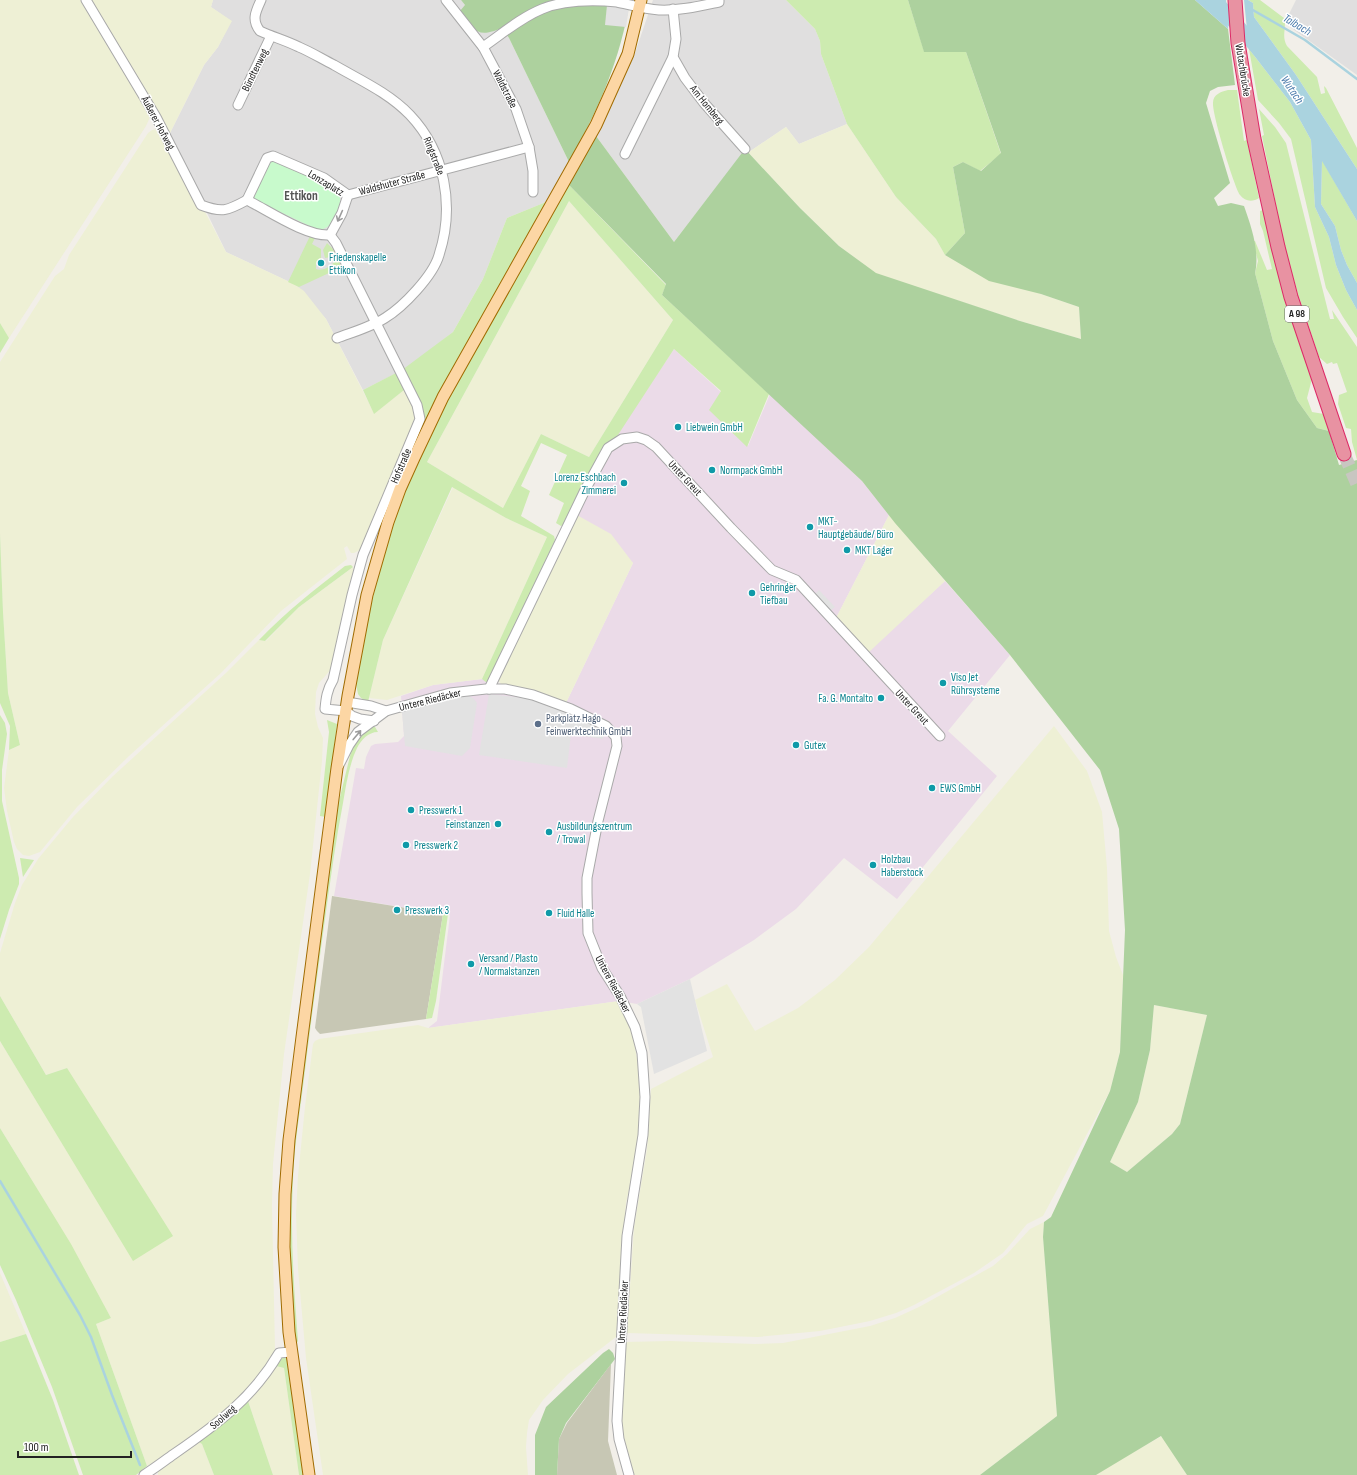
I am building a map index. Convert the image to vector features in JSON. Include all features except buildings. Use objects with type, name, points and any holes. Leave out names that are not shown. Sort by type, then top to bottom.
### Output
[{"type":"highway","name":"Wutachbrücke","points":[[1235,0],[1238,43],[1254,139],[1268,202],[1291,297],[1344,454]]},
{"type":"main road","points":[[309,1475],[291,1352],[286,1290],[285,1194],[289,1140],[337,768],[367,595],[388,522],[400,489],[443,397],[596,125],[628,54],[641,4]]},
{"type":"street","name":"Äußerer Hofweg","points":[[86,0],[156,117],[200,205],[221,211],[229,209],[247,200]]},
{"type":"street","name":"Ringstraße","points":[[261,0],[254,16],[257,28],[260,31],[299,46],[380,91],[395,102],[409,114],[427,135],[442,170],[447,195],[444,237],[439,256],[427,277],[412,294],[385,318],[337,338]]},
{"type":"street","name":"Waldstraße","points":[[446,0],[483,47],[516,109],[529,147],[533,171],[533,192]]},
{"type":"street","points":[[483,47],[518,22],[543,9],[571,2],[598,1],[641,4],[658,10],[673,9],[719,1]]},
{"type":"street","points":[[625,154],[673,57],[676,40],[673,9]]},
{"type":"street","name":"Bündtenweg","points":[[238,105],[271,36]]},
{"type":"street","name":"Am Homberg","points":[[673,57],[685,78],[704,103],[745,149]]},
{"type":"street","name":"Waldshuter Straße","points":[[348,195],[529,147]]},
{"type":"street","name":"Lonzaplatz","points":[[247,200],[268,158],[273,156],[324,178],[348,195],[342,214],[330,235]]},
{"type":"street","points":[[247,200],[299,228],[323,236],[330,235]]},
{"type":"street","name":"Hofstraße","points":[[325,709],[328,689],[333,680],[352,595],[363,555],[420,419],[417,405],[336,243],[330,235]]},
{"type":"street","name":"Unter Greut","points":[[489,689],[585,490],[608,448],[622,440],[637,437],[646,440],[656,447],[772,570],[796,580],[940,736]]},
{"type":"street","name":"Untere Riedäcker","points":[[337,768],[349,745],[358,732],[386,711],[450,693],[505,689],[533,695],[571,709],[606,726],[616,737],[617,742],[596,828],[587,878],[587,893],[588,933],[602,968],[620,996],[635,1027],[642,1052],[645,1097],[643,1135],[627,1236],[617,1421],[619,1439],[628,1475]]},
{"type":"street","points":[[347,706],[352,716],[374,721]]},
{"type":"street","name":"Untere Riedäcker","points":[[325,709],[347,706],[372,706],[386,711]]},
{"type":"street","name":"Soolweg","points":[[144,1475],[226,1416],[255,1387],[269,1370],[279,1353],[291,1352]]},
{"type":"shaded area","points":[[0,0],[83,0],[151,115],[146,126],[9,338],[0,323]]},
{"type":"shaded area","points":[[88,0],[213,0],[211,7],[232,21],[218,47],[204,65],[169,135]]},
{"type":"shaded area","points":[[213,0],[461,0],[465,5],[502,28],[509,38],[569,162],[546,202],[507,218],[483,279],[453,332],[407,368],[363,390],[326,319],[294,284],[226,252],[169,135],[204,65],[218,47],[231,21],[211,7]]},
{"type":"shaded area","points":[[653,0],[786,0],[815,29],[820,41],[821,54],[847,124],[799,144],[786,127],[749,152],[745,150],[674,242],[596,136],[634,56]]},
{"type":"shaded area","points":[[1296,0],[1357,0],[1357,75],[1290,27],[1289,14]]},
{"type":"shaded area","points":[[607,5],[629,8],[626,27],[605,25]]},
{"type":"shaded area","points":[[847,124],[896,197],[936,239],[945,255],[1041,294],[1079,307],[1081,339],[1020,321],[876,274],[839,246],[800,208],[745,149],[749,152],[786,127],[799,144]]},
{"type":"shaded area","points":[[158,129],[226,252],[294,284],[304,291],[326,319],[374,413],[404,390],[414,409],[414,427],[362,549],[351,553],[347,546],[344,548],[347,559],[281,611],[221,673],[129,756],[77,807],[40,852],[29,856],[23,855],[17,849],[14,842],[7,811],[4,788],[9,750],[20,745],[8,693],[3,612],[0,533],[0,362],[55,276],[64,269],[69,255],[148,133],[152,130]]},
{"type":"shaded area","points":[[569,201],[673,320],[589,457],[541,434],[503,508],[427,462]]},
{"type":"shaded area","points":[[674,349],[721,392],[748,446],[770,394],[862,481],[889,515],[836,618],[868,652],[945,581],[1010,655],[948,731],[997,776],[897,899],[844,858],[796,909],[754,940],[690,979],[637,1004],[619,1001],[428,1028],[437,1021],[450,915],[334,896],[356,768],[364,769],[366,757],[371,746],[375,744],[398,742],[404,736],[401,696],[433,685],[482,679],[502,685],[520,687],[566,703],[633,563],[575,514],[620,430]]},
{"type":"shaded area","points":[[453,487],[506,518],[547,537],[482,679],[433,685],[387,700],[369,698],[383,640]]},
{"type":"shaded area","points":[[575,514],[611,534],[633,563],[566,703],[520,687],[502,685],[498,680]]},
{"type":"shaded area","points":[[889,515],[945,581],[868,653],[836,618]]},
{"type":"shaded area","points":[[353,567],[355,573],[334,666],[319,683],[316,692],[315,714],[318,727],[323,738],[322,761],[310,874],[284,1054],[273,1164],[272,1205],[275,1350],[272,1359],[260,1377],[226,1411],[168,1454],[147,1466],[96,1324],[111,1318],[0,1128],[0,1041],[59,1137],[67,1068],[46,1075],[0,996],[0,953],[22,885],[38,859],[73,817],[112,777],[227,672],[259,640],[266,641],[299,607]]},
{"type":"shaded area","points":[[819,590],[835,607],[830,611],[815,594]]},
{"type":"shaded area","name":"Parkplatz Hago Feinwerktechnik GmbH","points":[[489,694],[540,700],[579,716],[604,733],[603,739],[571,734],[567,768],[479,755]]},
{"type":"shaded area","points":[[469,696],[477,703],[470,748],[462,756],[405,746],[402,712],[424,704],[451,697]]},
{"type":"shaded area","points":[[1054,726],[1087,771],[1102,812],[1107,868],[1109,931],[1116,957],[1123,975],[1120,1052],[1110,1091],[1043,1216],[1027,1224],[1003,1253],[974,1273],[914,1305],[896,1313],[870,1321],[820,1331],[758,1337],[627,1333],[634,1227],[647,1149],[651,1089],[713,1057],[695,1000],[727,984],[755,1031],[798,1008],[835,980],[869,947]]},
{"type":"shaded area","points":[[332,896],[443,914],[426,1019],[320,1034],[317,1031],[315,1028]]},
{"type":"shaded area","points":[[690,979],[707,1051],[654,1074],[641,1007],[637,1004]]},
{"type":"shaded area","points":[[619,1001],[633,1036],[639,1070],[641,1098],[634,1168],[626,1203],[616,1337],[568,1374],[543,1400],[529,1420],[526,1447],[528,1475],[323,1475],[306,1358],[298,1269],[296,1214],[298,1176],[313,1044],[319,1039],[418,1025],[428,1028]]},
{"type":"shaded area","points":[[1154,1005],[1207,1015],[1180,1124],[1172,1134],[1127,1172],[1110,1162],[1138,1102],[1150,1050]]},
{"type":"shaded area","points":[[1044,1222],[1043,1237],[1057,1416],[980,1475],[634,1475],[621,1422],[625,1342],[670,1341],[755,1344],[783,1343],[870,1326],[895,1318],[919,1307],[993,1266],[1007,1254],[1030,1229]]},
{"type":"shaded area","points":[[0,1273],[26,1334],[0,1342]]},
{"type":"shaded area","points":[[611,1364],[608,1441],[617,1475],[557,1475],[559,1439],[567,1423]]},
{"type":"shaded area","points":[[276,1366],[284,1368],[299,1475],[273,1475],[247,1398]]},
{"type":"shaded area","points":[[1162,1436],[1187,1475],[1096,1475],[1105,1468]]},
{"type":"shaded area","points":[[197,1442],[202,1444],[214,1475],[158,1475],[158,1469]]},
{"type":"green space","points":[[461,0],[630,0],[621,43],[607,84],[590,123],[569,162],[509,38],[502,28],[487,33],[477,31],[473,28],[460,11],[465,5]]},
{"type":"green space","points":[[786,0],[908,0],[924,51],[966,52],[1001,154],[980,171],[963,162],[953,167],[965,233],[945,255],[936,239],[896,197],[847,124],[821,54],[820,41],[815,29]]},
{"type":"green space","points":[[908,0],[1195,0],[1228,29],[1235,85],[1218,87],[1210,91],[1206,103],[1230,183],[1214,198],[1218,206],[1231,203],[1244,206],[1256,247],[1255,273],[1273,341],[1297,400],[1317,428],[1329,431],[1339,465],[1357,460],[1357,1475],[1187,1475],[1161,1436],[1096,1475],[980,1475],[1057,1416],[1043,1237],[1044,1222],[1051,1217],[1110,1091],[1120,1052],[1125,930],[1119,829],[1100,770],[1010,655],[895,523],[862,481],[662,295],[666,284],[568,184],[596,136],[674,242],[745,149],[800,208],[839,246],[876,273],[1020,321],[1081,339],[1079,307],[1041,294],[989,281],[945,255],[965,233],[953,167],[963,162],[981,171],[1001,153],[966,52],[924,52]],"holes":[[[1154,1005],[1207,1015],[1180,1124],[1172,1134],[1127,1172],[1110,1162],[1138,1102],[1150,1050]]]},
{"type":"green space","points":[[1248,0],[1260,0],[1284,18],[1285,42],[1287,46],[1317,77],[1321,94],[1325,93],[1324,86],[1326,88],[1357,148],[1357,169],[1296,75],[1254,17],[1253,3]]},
{"type":"green space","points":[[1249,49],[1290,102],[1311,140],[1315,207],[1329,237],[1336,265],[1346,290],[1357,310],[1357,338],[1326,288],[1291,139],[1258,100]]},
{"type":"green space","points":[[1228,90],[1237,90],[1244,141],[1247,140],[1259,198],[1254,200],[1249,201],[1242,197],[1237,189],[1216,121],[1213,103],[1214,97]]},
{"type":"green space","points":[[1259,109],[1275,127],[1286,143],[1330,319],[1334,319],[1332,310],[1357,347],[1357,460],[1352,442],[1351,429],[1346,428],[1338,404],[1339,395],[1347,392],[1337,363],[1333,364],[1332,362],[1327,364],[1319,357],[1298,294],[1284,245],[1262,136],[1264,135]]},
{"type":"green space","points":[[271,159],[318,180],[335,190],[339,195],[340,204],[339,210],[330,225],[318,230],[253,199],[252,194]]},
{"type":"green space","points":[[1322,160],[1357,221],[1357,283],[1341,250],[1335,226],[1321,204]]},
{"type":"green space","points":[[568,184],[666,285],[662,295],[769,394],[747,447],[709,410],[721,391],[674,349],[616,438],[609,442],[564,524],[561,526],[556,523],[564,503],[549,495],[567,455],[541,443],[521,486],[530,491],[521,516],[554,536],[555,540],[492,676],[487,683],[482,679],[547,537],[506,518],[452,487],[383,640],[368,702],[361,698],[358,694],[356,684],[368,618],[385,547],[397,510],[431,429]],"holes":[[[569,201],[673,320],[589,457],[541,434],[503,508],[427,462]]]},
{"type":"green space","points":[[546,202],[439,393],[426,420],[422,418],[402,370],[453,332],[483,279],[507,218]]},
{"type":"green space","points":[[1263,210],[1313,375],[1307,398],[1312,412],[1324,414],[1329,431],[1317,428],[1297,400],[1273,341],[1255,273],[1258,261],[1253,241],[1255,241],[1267,270],[1272,269],[1260,224],[1260,211]]},
{"type":"green space","points":[[310,236],[315,238],[312,244],[321,249],[321,260],[316,263],[316,269],[321,270],[327,268],[338,259],[342,267],[299,287],[288,282]]},
{"type":"green space","points":[[327,243],[333,249],[336,256],[325,258],[323,250]]},
{"type":"green space","points":[[0,323],[9,338],[0,353]]},
{"type":"green space","points":[[396,373],[404,390],[374,414],[363,390]]},
{"type":"green space","points":[[0,533],[8,693],[20,745],[9,750],[10,726],[0,703]]},
{"type":"green space","points":[[351,565],[353,567],[299,607],[265,641],[259,640],[279,620],[311,593],[345,566]]},
{"type":"green space","points":[[0,715],[5,723],[7,734],[2,770],[2,801],[19,878],[19,884],[0,939]]},
{"type":"green space","points":[[327,720],[337,724],[326,817],[320,816],[329,732]]},
{"type":"green space","points":[[372,726],[375,727],[378,732],[368,735],[359,745],[352,761],[345,789],[314,999],[297,1134],[292,1201],[292,1241],[298,1341],[295,1344],[289,1279],[290,1175],[325,895],[338,805],[353,747],[361,735]]},
{"type":"green space","points":[[20,858],[34,860],[23,877]]},
{"type":"green space","points":[[443,914],[448,914],[436,1001],[432,1018],[426,1019]]},
{"type":"green space","points":[[0,996],[46,1075],[67,1068],[173,1236],[133,1261],[0,1041]]},
{"type":"green space","points":[[0,1128],[71,1244],[111,1318],[96,1324],[147,1466],[136,1475],[83,1475],[52,1387],[0,1265]]},
{"type":"green space","points":[[26,1334],[53,1400],[79,1475],[0,1475],[0,1342]]},
{"type":"green space","points":[[609,1349],[613,1353],[615,1359],[566,1423],[559,1439],[557,1475],[535,1475],[535,1435],[546,1407]]},
{"type":"green space","points":[[280,1357],[287,1357],[304,1475],[299,1475],[284,1368],[276,1366]]},
{"type":"green space","points":[[247,1398],[273,1475],[214,1475],[202,1444],[199,1442]]},
{"type":"water","points":[[1195,0],[1226,0],[1228,29]]},
{"type":"water","points":[[1244,0],[1248,0],[1253,3],[1254,17],[1296,75],[1357,169],[1357,221],[1322,161],[1321,204],[1335,226],[1341,250],[1357,283],[1357,310],[1346,290],[1336,265],[1329,237],[1315,207],[1311,140],[1290,102],[1249,49]]},
{"type":"waterway","name":"Wutach","points":[[1212,0],[1220,6],[1260,51]]},
{"type":"waterway","name":"Talbach","points":[[1251,9],[1305,40],[1357,79]]},
{"type":"waterway","points":[[0,1181],[80,1315],[91,1337],[140,1465]]},
{"type":"tunnel","points":[[1344,454],[1357,484]]},
{"type":"place","name":"Friedenskapelle Ettikon","points":[[321,263]]},
{"type":"place","name":"Liebwein GmbH","points":[[678,427]]},
{"type":"place","name":"Normpack GmbH","points":[[712,470]]},
{"type":"place","name":"Lorenz Eschbach Zimmerei","points":[[624,483]]},
{"type":"place","name":"MKT- Hauptgebäude/ Büro","points":[[810,527]]},
{"type":"place","name":"MKT Lager","points":[[847,550]]},
{"type":"place","name":"Gehringer Tiefbau","points":[[752,593]]},
{"type":"place","name":"Viso Jet Rührsysteme","points":[[943,683]]},
{"type":"place","name":"Fa. G. Montalto","points":[[881,698]]},
{"type":"place","name":"Parkplatz Hago Feinwerktechnik GmbH","points":[[538,724]]},
{"type":"place","name":"Gutex","points":[[796,745]]},
{"type":"place","name":"EWS GmbH","points":[[932,788]]},
{"type":"place","name":"Presswerk 1","points":[[411,810]]},
{"type":"place","name":"Feinstanzen","points":[[498,824]]},
{"type":"place","name":"Ausbildungszentrum / Trowal","points":[[549,832]]},
{"type":"place","name":"Presswerk 2","points":[[406,845]]},
{"type":"place","name":"Holzbau Haberstock","points":[[873,865]]},
{"type":"place","name":"Presswerk 3","points":[[397,910]]},
{"type":"place","name":"Fluid Halle","points":[[549,913]]},
{"type":"place","name":"Versand / Plasto / Normalstanzen","points":[[471,964]]},
{"type":"district","name":"Ettikon","points":[[301,196]]}]
